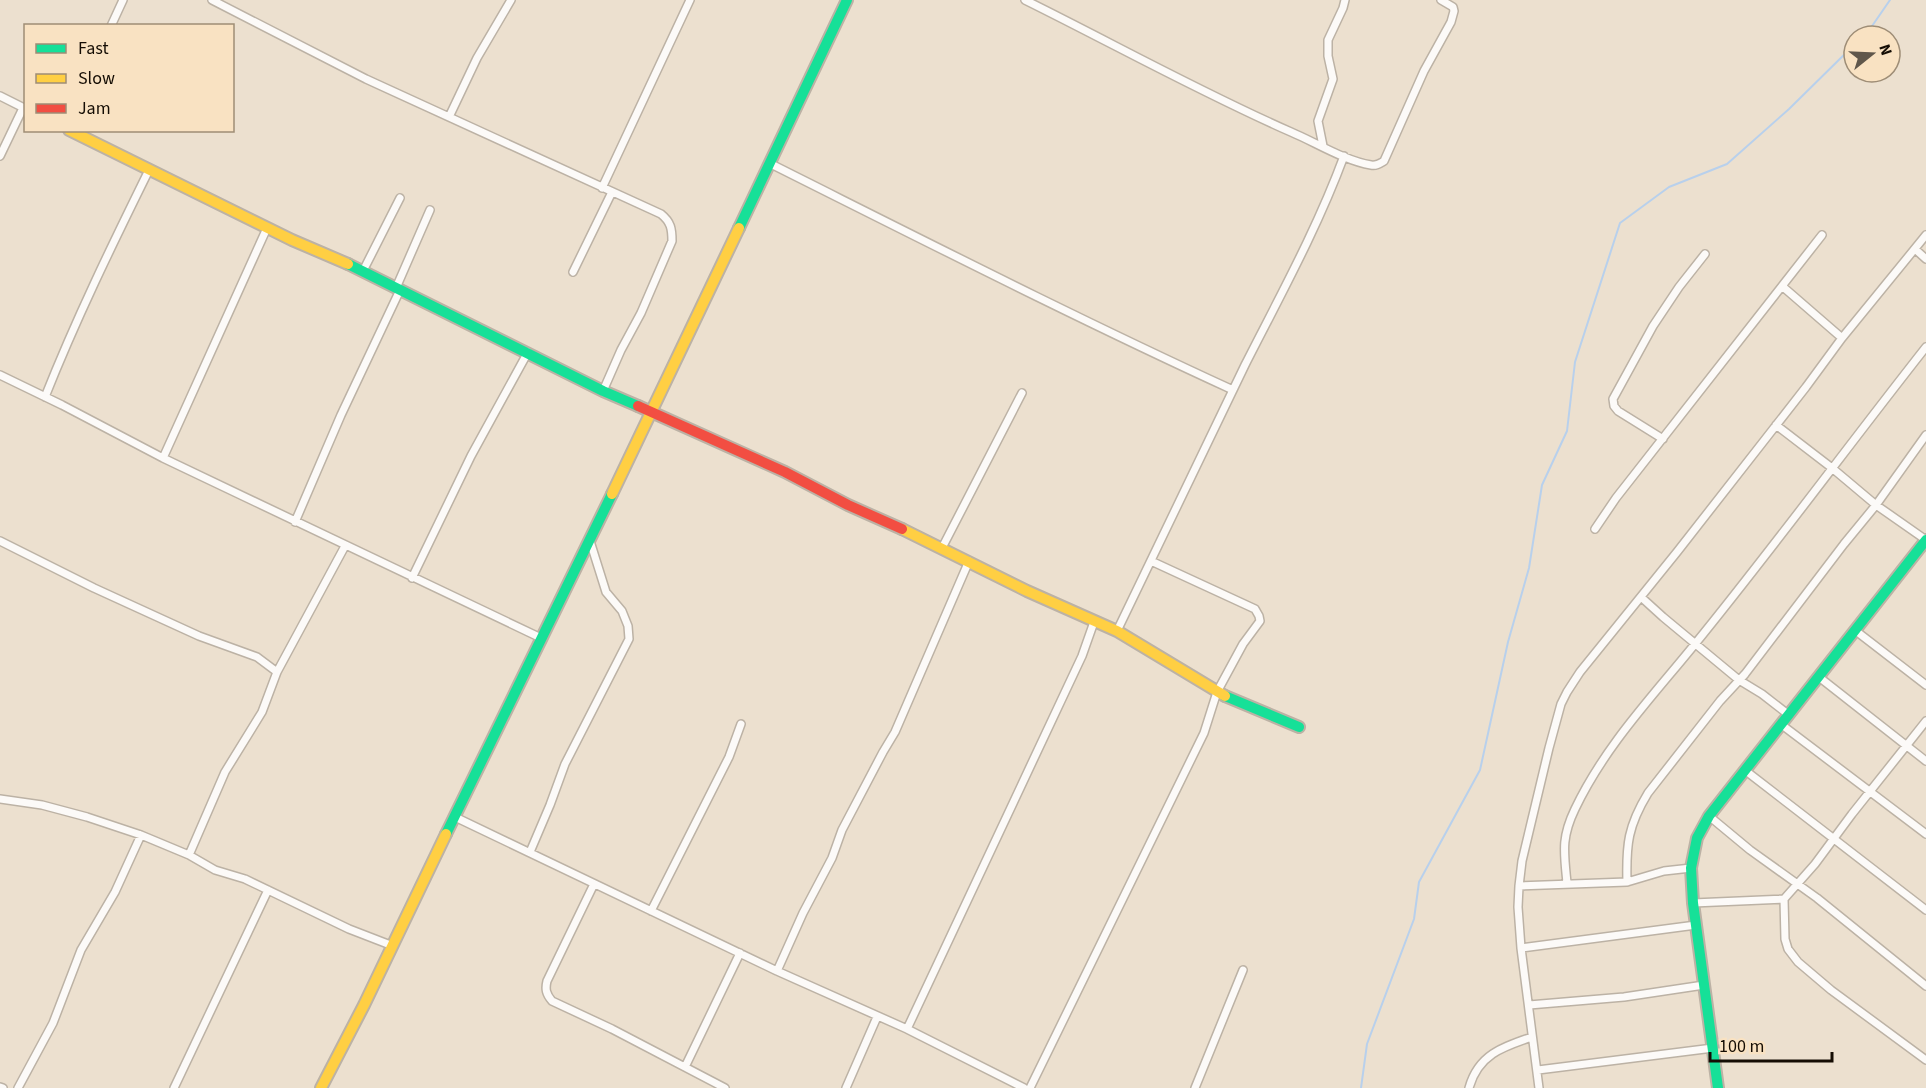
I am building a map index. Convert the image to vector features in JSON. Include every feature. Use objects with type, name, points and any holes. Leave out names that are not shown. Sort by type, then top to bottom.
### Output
[{"type":"street","points":[[112,24],[123,0]]},
{"type":"street","points":[[212,0],[328,61],[668,219],[672,229],[672,242],[603,391]]},
{"type":"street","points":[[449,117],[477,58],[511,0]]},
{"type":"street","points":[[602,188],[690,0]]},
{"type":"street","points":[[321,1088],[393,946],[435,854],[455,818],[474,774],[590,540],[847,0]]},
{"type":"street","points":[[1025,0],[1113,43],[1229,105],[1344,156],[1372,165],[1378,165],[1384,161],[1424,71],[1451,22],[1453,7],[1441,0]]},
{"type":"street","points":[[1323,146],[1318,121],[1333,80],[1328,56],[1328,40],[1345,0]]},
{"type":"street","points":[[0,96],[24,109],[0,156]]},
{"type":"street","points":[[73,132],[267,228],[363,271],[603,391],[785,472],[1027,591],[1117,631],[1216,692],[1299,727]]},
{"type":"street","points":[[1117,631],[1233,390],[1308,242],[1330,195],[1344,156]]},
{"type":"street","points":[[769,163],[1057,307],[1233,390]]},
{"type":"street","points":[[45,397],[98,272],[149,170]]},
{"type":"street","points":[[573,272],[612,192]]},
{"type":"street","points":[[363,271],[400,198]]},
{"type":"street","points":[[295,522],[398,289],[430,210]]},
{"type":"street","points":[[163,458],[267,228]]},
{"type":"street","points":[[1595,530],[1616,498],[1822,235]]},
{"type":"street","points":[[1539,1088],[1521,948],[1519,886],[1522,861],[1561,704],[1576,676],[1641,597],[1842,338],[1926,235]]},
{"type":"street","points":[[1915,249],[1926,259]]},
{"type":"street","points":[[1663,439],[1618,411],[1613,399],[1666,307],[1706,254]]},
{"type":"street","points":[[1782,286],[1842,338]]},
{"type":"street","points":[[1567,883],[1564,839],[1575,809],[1607,753],[1649,698],[1695,644],[1926,347]]},
{"type":"street","points":[[412,578],[471,456],[528,352]]},
{"type":"street","points":[[0,375],[163,458],[541,638]]},
{"type":"street","points":[[942,548],[1022,393]]},
{"type":"street","points":[[1718,1088],[1693,903],[1691,868],[1696,838],[1709,816],[1926,540],[1876,506],[1832,468],[1776,425]]},
{"type":"street","points":[[1627,882],[1629,834],[1639,808],[1658,780],[1876,506],[1926,435]]},
{"type":"street","points":[[530,852],[565,764],[629,639],[628,626],[622,611],[606,592],[590,540]]},
{"type":"street","points":[[0,541],[94,588],[199,636],[257,657],[277,672]]},
{"type":"street","points":[[189,855],[225,772],[262,712],[277,672],[345,546]]},
{"type":"street","points":[[777,971],[803,913],[832,858],[842,830],[895,732],[969,561]]},
{"type":"street","points":[[1030,1088],[1204,733],[1216,692],[1243,644],[1260,621],[1255,609],[1150,561]]},
{"type":"street","points":[[1641,597],[1739,681],[1762,694],[1789,716]]},
{"type":"street","points":[[907,1029],[1082,656],[1094,622]]},
{"type":"street","points":[[1856,631],[1926,685]]},
{"type":"street","points":[[1819,677],[1926,761]]},
{"type":"street","points":[[1926,721],[1784,899],[1785,939],[1788,949],[1798,962],[1926,1060]]},
{"type":"street","points":[[651,911],[729,757],[741,724]]},
{"type":"street","points":[[1782,725],[1926,834]]},
{"type":"street","points":[[1746,771],[1926,910]]},
{"type":"street","points":[[0,799],[42,805],[87,817],[141,836],[189,855],[215,870],[245,879],[350,929],[393,946]]},
{"type":"street","points":[[1709,816],[1817,898],[1926,986]]},
{"type":"street","points":[[455,818],[777,971],[907,1029],[1024,1088]]},
{"type":"street","points":[[18,1088],[53,1023],[81,950],[115,892],[141,836]]},
{"type":"street","points":[[1519,886],[1627,882],[1664,871],[1691,868]]},
{"type":"street","points":[[594,884],[547,981],[546,993],[552,1001],[612,1029],[725,1088]]},
{"type":"street","points":[[174,1088],[268,890]]},
{"type":"street","points":[[1693,903],[1784,899]]},
{"type":"street","points":[[1521,948],[1696,926]]},
{"type":"street","points":[[685,1068],[740,953]]},
{"type":"street","points":[[1195,1088],[1243,970]]},
{"type":"street","points":[[1529,1005],[1624,997],[1704,984]]},
{"type":"street","points":[[846,1088],[878,1017]]},
{"type":"street","points":[[1469,1088],[1476,1070],[1484,1060],[1503,1046],[1532,1037]]},
{"type":"street","points":[[1538,1070],[1713,1048]]},
{"type":"waterway","points":[[1873,24],[1890,0]]},
{"type":"waterway","points":[[1361,1088],[1367,1044],[1414,919],[1419,882],[1480,770],[1508,642],[1529,568],[1542,485],[1567,431],[1575,362],[1620,223],[1669,187],[1727,164],[1789,109],[1842,57]]},
{"type":"traffic: fast","points":[[739,228],[847,0]]},
{"type":"traffic: fast","points":[[348,264],[603,391],[638,406]]},
{"type":"traffic: fast","points":[[446,834],[612,494]]},
{"type":"traffic: fast","points":[[1718,1088],[1693,903],[1691,868],[1697,838],[1709,816],[1926,540]]},
{"type":"traffic: fast","points":[[1225,696],[1299,727]]},
{"type":"traffic: slow","points":[[73,132],[292,240],[348,264]]},
{"type":"traffic: slow","points":[[612,494],[739,228]]},
{"type":"traffic: slow","points":[[902,529],[1027,591],[1117,631],[1225,696]]},
{"type":"traffic: slow","points":[[321,1088],[364,1005],[446,834]]},
{"type":"traffic: jam","points":[[638,406],[785,472],[848,505],[902,529]]}]
